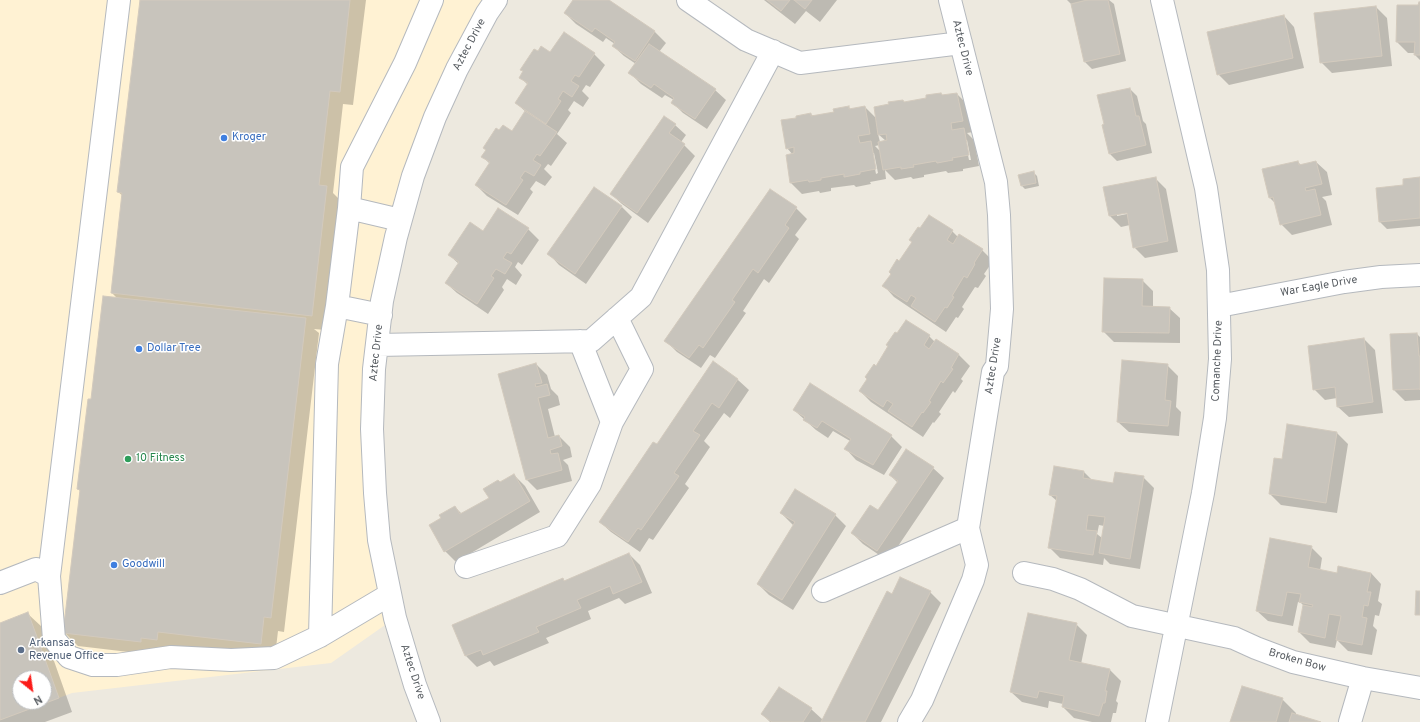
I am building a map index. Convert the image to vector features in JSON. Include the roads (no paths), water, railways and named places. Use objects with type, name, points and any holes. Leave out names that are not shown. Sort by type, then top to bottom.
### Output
[{"type":"street","points":[[119,0],[49,576],[54,639],[69,657],[93,664],[117,665],[171,657],[231,660],[274,658],[320,636],[389,595]]},
{"type":"street","points":[[320,636],[327,364],[337,306],[349,208],[352,167],[405,63],[432,0]]},
{"type":"street","name":"Aztec Drive","points":[[429,722],[415,685],[395,618],[389,595],[379,540],[372,429],[374,369],[381,315],[396,237],[413,176],[435,118],[457,69],[487,13],[496,0]]},
{"type":"street","points":[[688,0],[746,40],[800,63],[961,43]]},
{"type":"street","name":"Aztec Drive","points":[[909,722],[922,700],[973,580],[977,565],[968,528],[993,372],[997,366],[1002,308],[999,215],[996,182],[950,0]]},
{"type":"street","name":"Comanche Drive","points":[[1157,722],[1204,493],[1215,418],[1220,359],[1218,270],[1206,188],[1162,0]]},
{"type":"street","points":[[377,345],[591,341],[641,297],[773,51]]},
{"type":"street","points":[[349,208],[400,220]]},
{"type":"street","name":"War Eagle Drive","points":[[1219,306],[1344,282],[1381,277],[1420,275]]},
{"type":"street","points":[[337,306],[381,315]]},
{"type":"street","points":[[466,567],[557,536],[590,484],[612,422],[642,370],[617,318]]},
{"type":"street","points":[[580,341],[612,422]]},
{"type":"street","points":[[823,591],[968,528]]},
{"type":"street","points":[[0,583],[36,569],[49,576]]},
{"type":"street","name":"Broken Bow","points":[[1024,573],[1053,579],[1080,589],[1132,616],[1234,638],[1293,662],[1364,678],[1420,688]]},
{"type":"street","points":[[1350,722],[1364,678]]},
{"type":"place","name":"Kroger","points":[[224,138]]},
{"type":"place","name":"Dollar Tree","points":[[139,349]]},
{"type":"place","name":"10 Fitness","points":[[128,459]]},
{"type":"place","name":"Goodwill","points":[[114,565]]},
{"type":"place","name":"Arkansas Revenue Office","points":[[21,650]]}]
